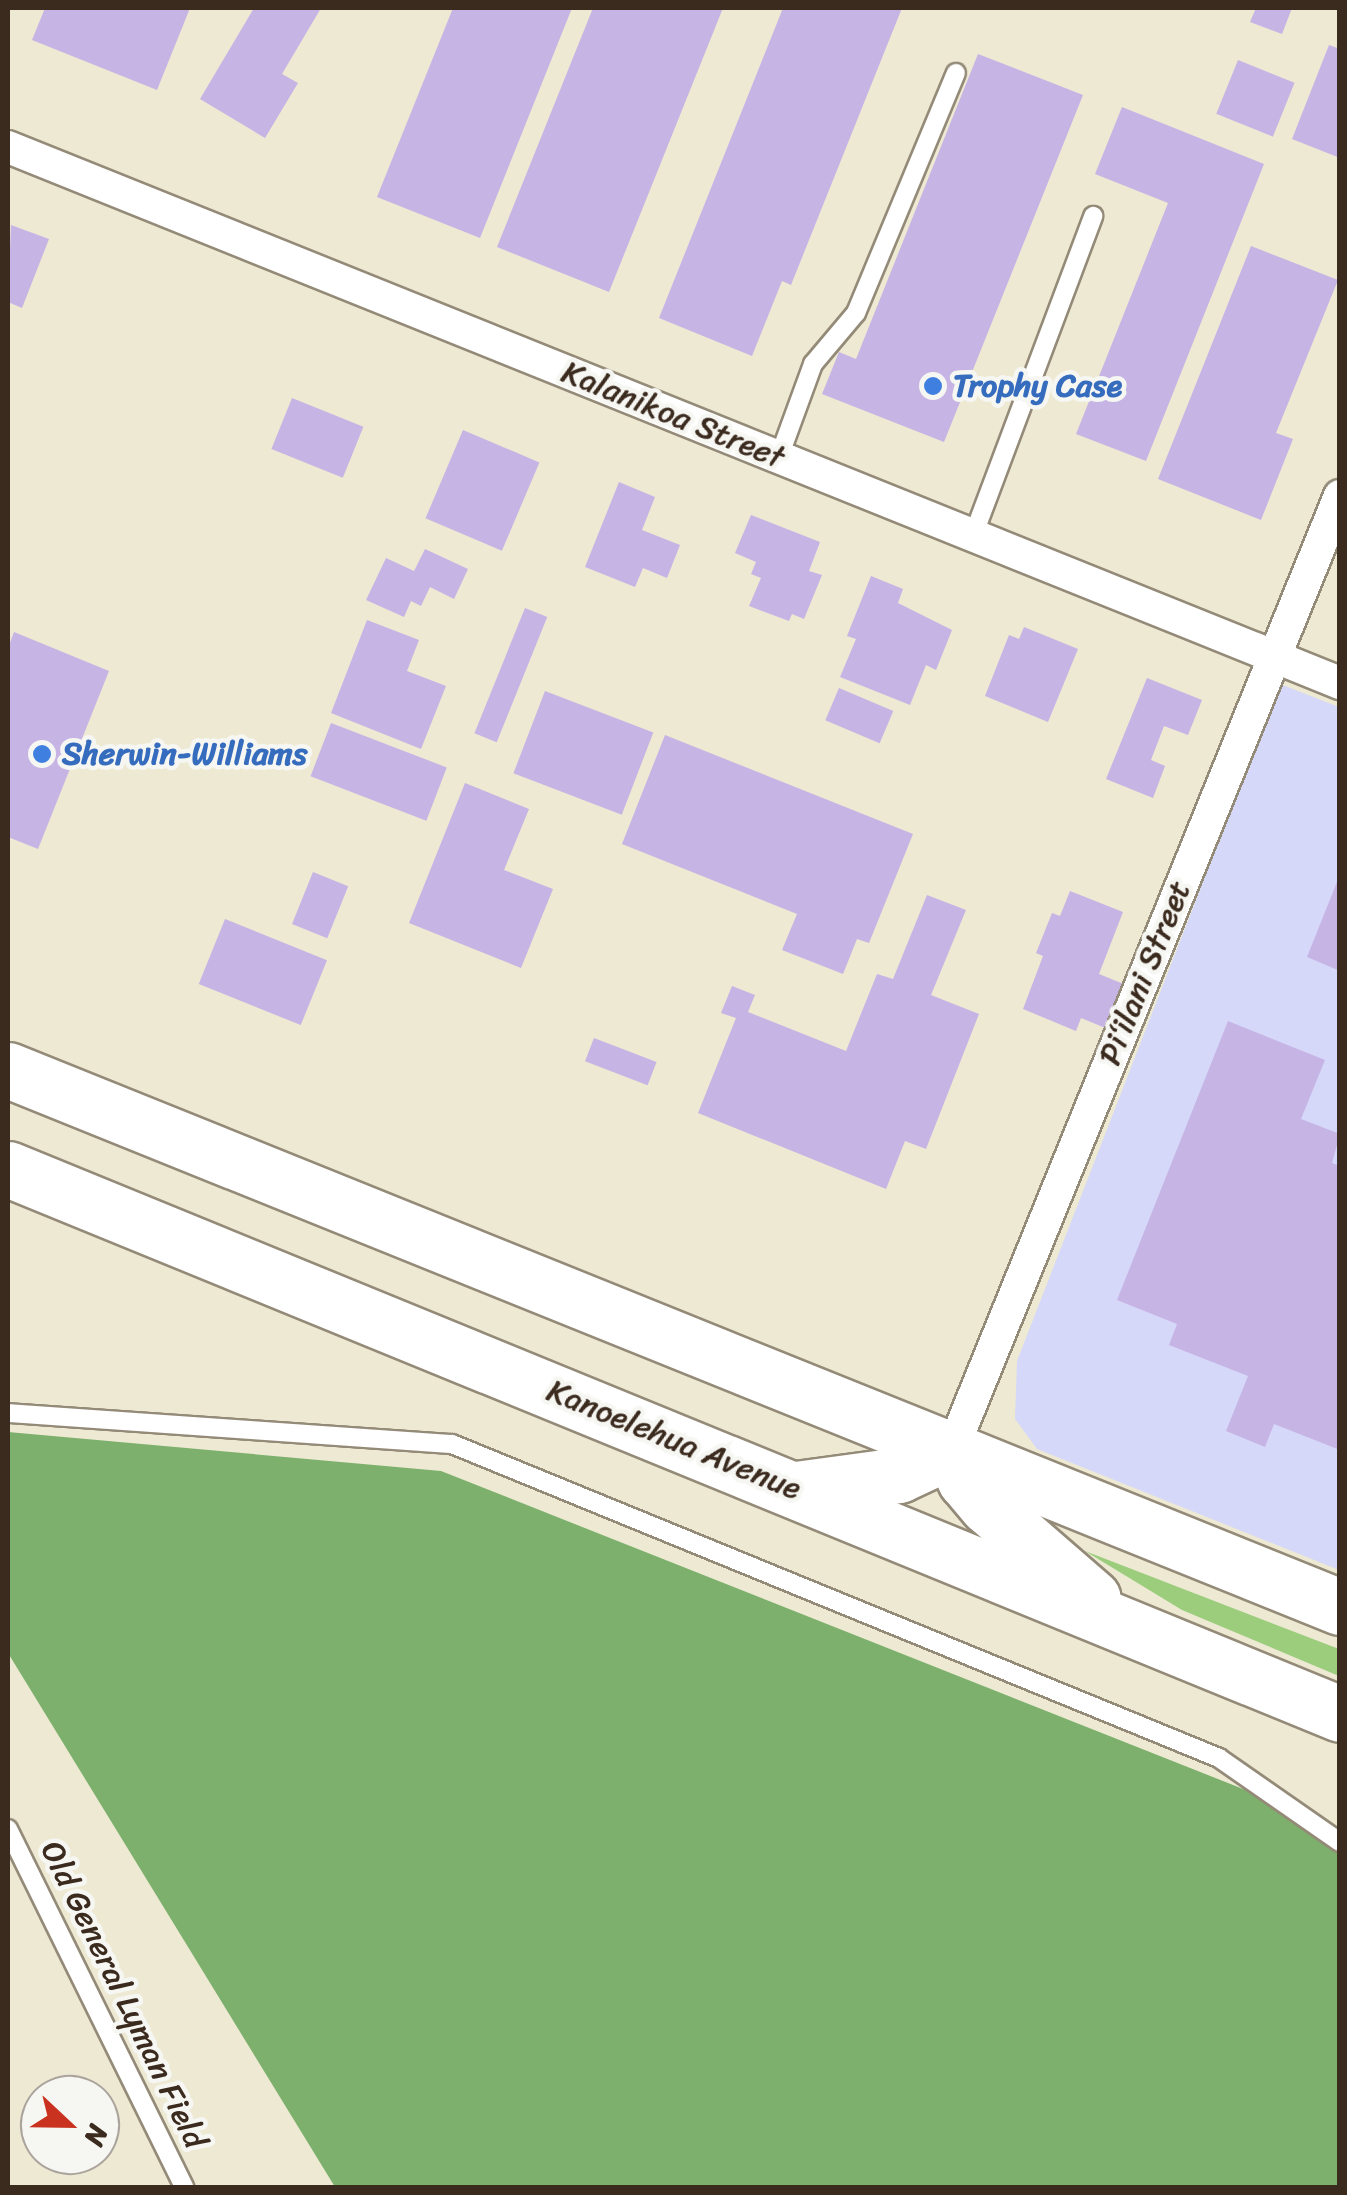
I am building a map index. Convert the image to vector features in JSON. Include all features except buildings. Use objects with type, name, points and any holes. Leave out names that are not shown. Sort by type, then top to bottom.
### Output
[{"type":"highway","points":[[8,1070],[1340,1608]]},
{"type":"highway","name":"Kanoelehua Avenue","points":[[8,1169],[1340,1714]]},
{"type":"highway","points":[[796,1489],[899,1475],[952,1450]]},
{"type":"highway","points":[[952,1450],[965,1480],[987,1506],[1116,1624]]},
{"type":"street","name":"Kalanikoa Street","points":[[8,147],[1340,683]]},
{"type":"street","name":"Pi‘ilani Street","points":[[952,1450],[1340,496]]},
{"type":"lane","points":[[778,458],[813,364],[856,313],[956,74]]},
{"type":"lane","points":[[973,536],[1092,216]]},
{"type":"lane","points":[[8,1412],[452,1444],[1219,1758],[1340,1842]]},
{"type":"lane","name":"Old General Lyman Field","points":[[8,1829],[185,2188]]},
{"type":"shaded area","points":[[1280,684],[1339,707],[1339,1570],[1037,1449],[1015,1419],[1017,1361]]},
{"type":"green space","points":[[8,1432],[441,1471],[1339,1827],[1339,2187],[335,2187],[8,1653]]},
{"type":"green space","points":[[1085,1551],[1339,1649],[1339,1676],[1182,1610]]},
{"type":"place","name":"Trophy Case","points":[[933,386]]},
{"type":"place","name":"Sherwin-Williams","points":[[42,754]]}]
